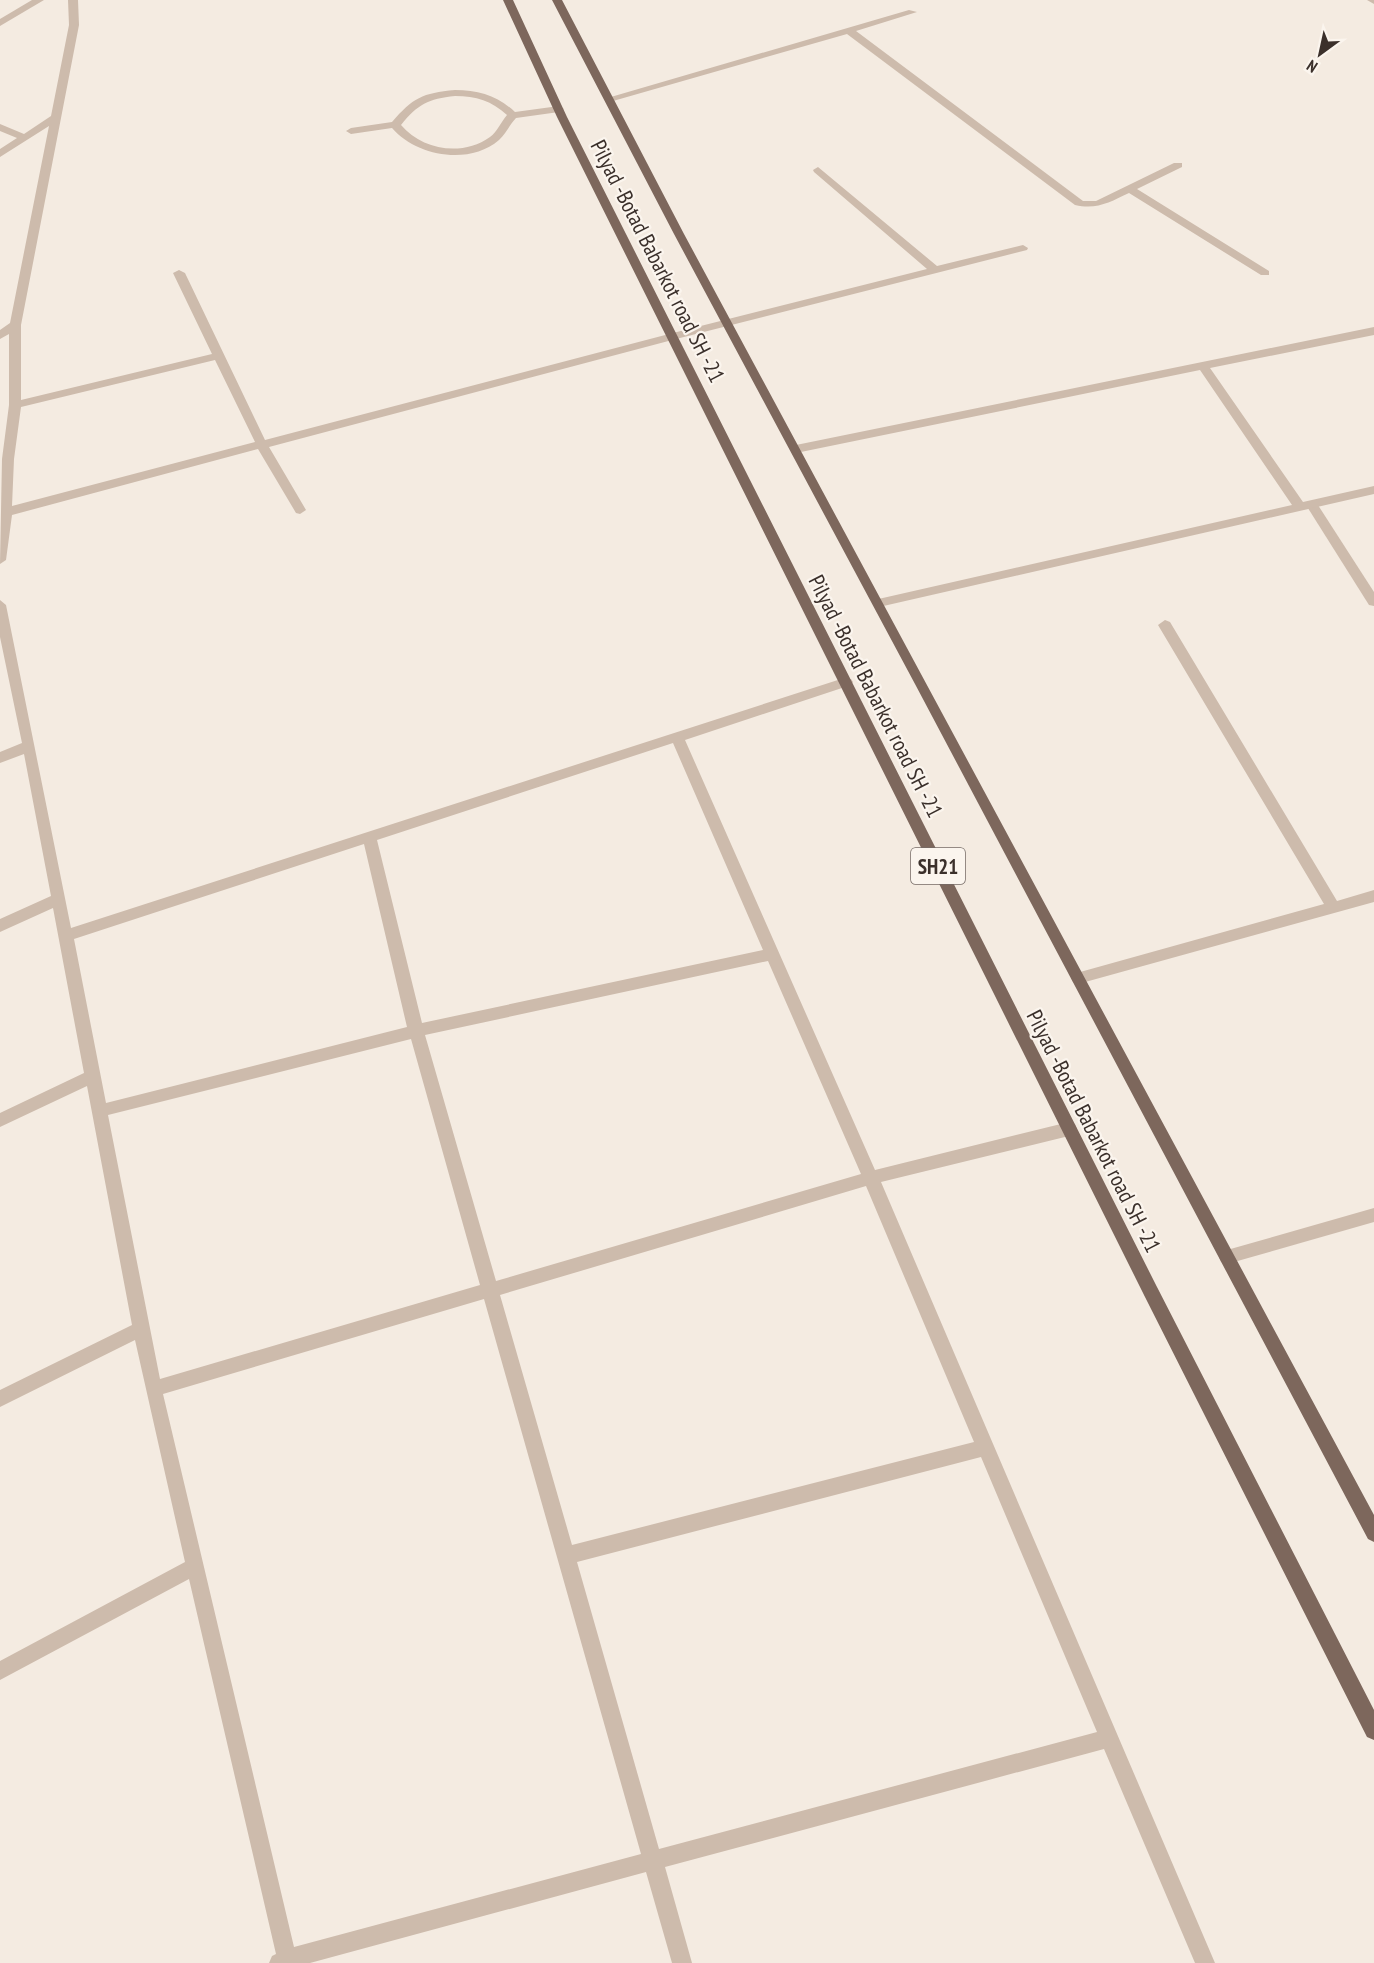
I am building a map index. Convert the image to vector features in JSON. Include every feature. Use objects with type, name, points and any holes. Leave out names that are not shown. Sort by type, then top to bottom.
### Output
[{"type":"main road","name":"Pilyad -Botad Babarkot road SH -21","points":[[508,0],[560,109],[1069,1129],[1374,1730]]},
{"type":"main road","name":"Pilyad -Botad Babarkot road SH -21","points":[[557,0],[727,323],[879,603],[1374,1533]]},
{"type":"street","points":[[0,23],[39,0]]},
{"type":"street","points":[[0,560],[15,405],[15,325],[74,25],[73,0]]},
{"type":"street","points":[[609,99],[912,12]]},
{"type":"street","points":[[848,30],[1080,202],[1088,205],[1098,204],[1178,165]]},
{"type":"street","points":[[351,131],[395,125],[404,111],[417,102],[453,93],[490,98],[504,105],[513,115]]},
{"type":"street","points":[[395,125],[405,137],[422,147],[446,152],[472,149],[494,139],[513,115],[560,109]]},
{"type":"street","points":[[0,154],[56,117]]},
{"type":"street","points":[[0,127],[25,138]]},
{"type":"street","points":[[818,170],[935,270]]},
{"type":"street","points":[[1130,189],[1265,273]]},
{"type":"street","points":[[6,512],[673,336],[1023,248]]},
{"type":"street","points":[[179,273],[262,445],[300,510]]},
{"type":"street","points":[[0,335],[15,325]]},
{"type":"street","points":[[796,449],[1374,331]]},
{"type":"street","points":[[15,405],[219,356]]},
{"type":"street","points":[[1203,366],[1374,602]]},
{"type":"street","points":[[879,603],[1374,490]]},
{"type":"street","points":[[0,605],[153,1389],[284,1962],[652,1860],[1109,1738]]},
{"type":"street","points":[[1165,625],[1333,908]]},
{"type":"street","points":[[65,936],[846,682]]},
{"type":"street","points":[[677,737],[871,1178],[1204,1963]]},
{"type":"street","points":[[0,758],[29,746]]},
{"type":"street","points":[[369,837],[416,1031],[682,1963]]},
{"type":"street","points":[[1078,978],[1374,896]]},
{"type":"street","points":[[0,926],[58,899]]},
{"type":"street","points":[[99,1111],[416,1031],[773,954]]},
{"type":"street","points":[[0,1120],[92,1076]]},
{"type":"street","points":[[153,1389],[871,1178],[1069,1129]]},
{"type":"street","points":[[1227,1257],[1374,1215]]},
{"type":"street","points":[[0,1399],[141,1329]]},
{"type":"street","points":[[565,1556],[986,1447]]},
{"type":"street","points":[[0,1671],[195,1566]]}]
